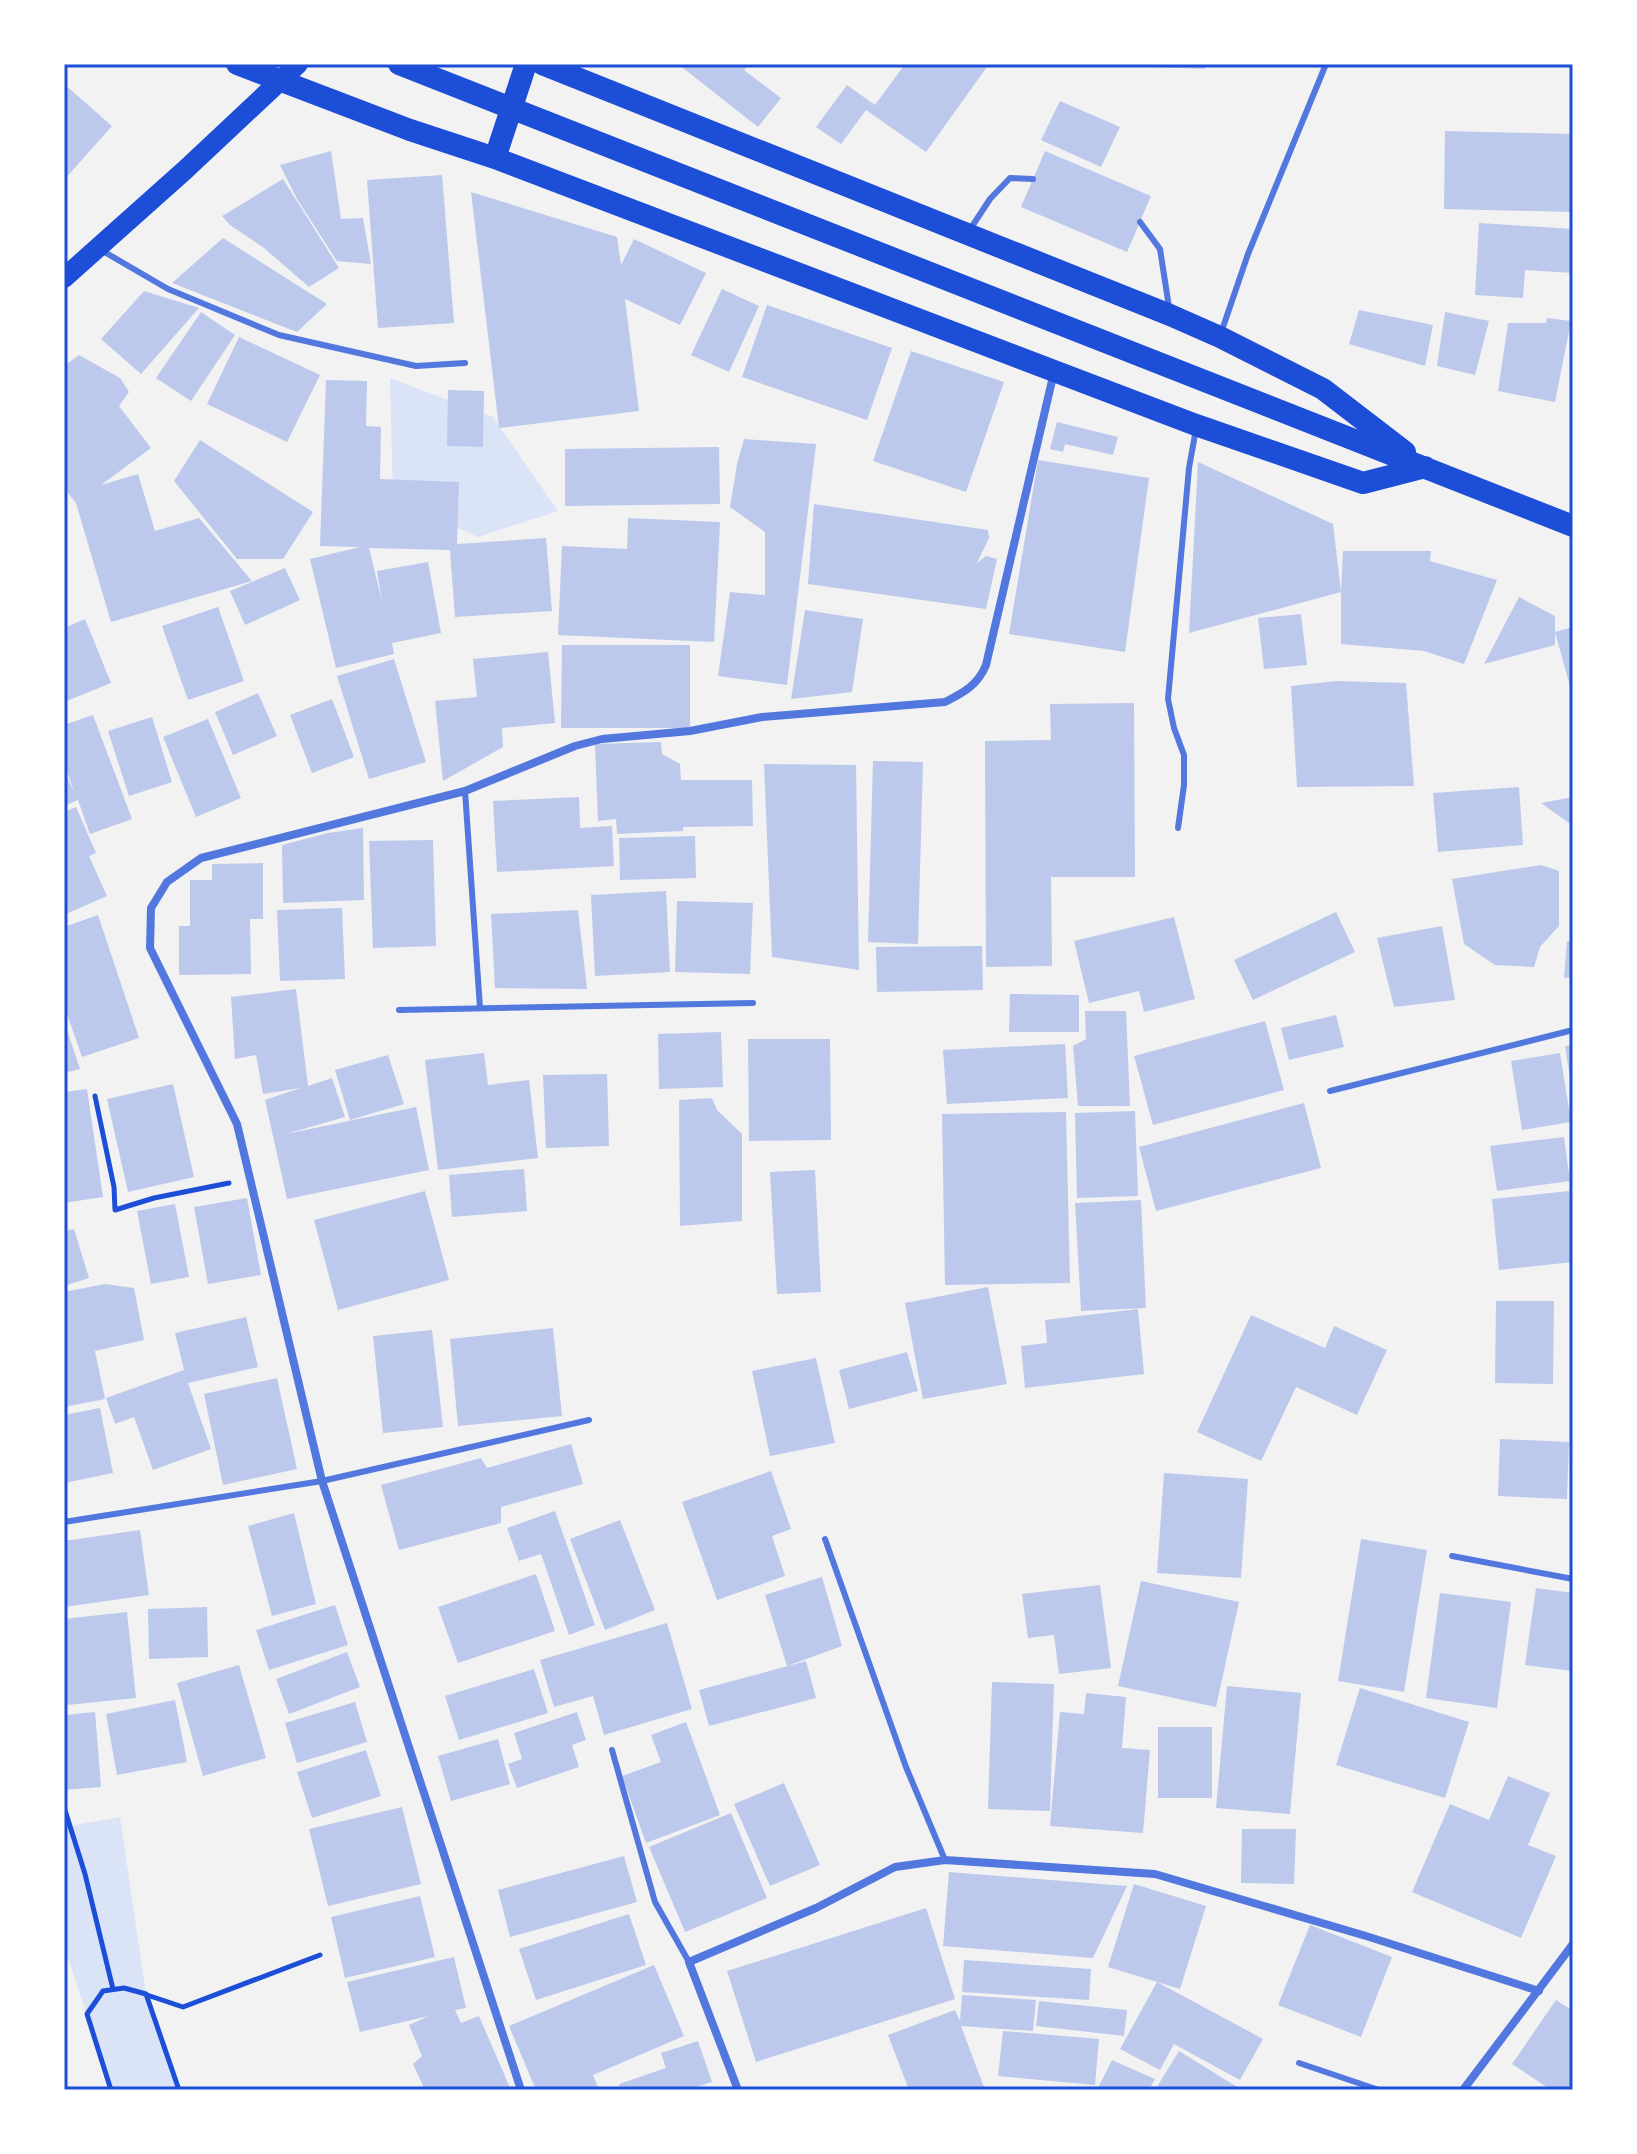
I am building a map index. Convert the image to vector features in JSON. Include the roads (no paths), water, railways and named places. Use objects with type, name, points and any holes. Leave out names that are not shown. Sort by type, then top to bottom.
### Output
[{"type":"highway","points":[[237,64],[410,130],[495,158],[1196,425],[1363,483],[1425,467]]},
{"type":"highway","points":[[399,64],[1573,526]]},
{"type":"highway","points":[[495,158],[526,64]]},
{"type":"highway","points":[[542,64],[1220,337],[1323,389],[1425,467]]},
{"type":"main road","points":[[64,278],[298,64]]},
{"type":"street","points":[[521,2090],[322,1481],[237,1124],[150,948],[151,908],[167,882],[201,858],[465,791],[575,746],[602,739],[690,731],[762,717],[945,702],[966,692],[986,665],[1054,372]]},
{"type":"street","points":[[738,2090],[689,1962],[816,1908],[895,1867],[945,1860],[1155,1874],[1539,1991]]},
{"type":"street","points":[[1463,2090],[1573,1944]]},
{"type":"lane","points":[[1220,337],[1248,254],[1326,64]]},
{"type":"lane","points":[[967,234],[990,199],[1010,178],[1033,179]]},
{"type":"lane","points":[[1140,222],[1160,249],[1170,315]]},
{"type":"lane","points":[[98,248],[168,289],[279,335],[416,366],[465,363]]},
{"type":"lane","points":[[1178,828],[1184,785],[1184,755],[1168,699],[1189,468],[1196,425]]},
{"type":"lane","points":[[465,791],[480,1008]]},
{"type":"lane","points":[[399,1010],[753,1003]]},
{"type":"lane","points":[[1330,1091],[1573,1030]]},
{"type":"lane","points":[[64,1522],[322,1481],[589,1420]]},
{"type":"lane","points":[[825,1539],[906,1767],[945,1860]]},
{"type":"lane","points":[[1452,1556],[1573,1579]]},
{"type":"lane","points":[[612,1750],[655,1902],[689,1962]]},
{"type":"lane","points":[[1299,2063],[1379,2090]]}]
